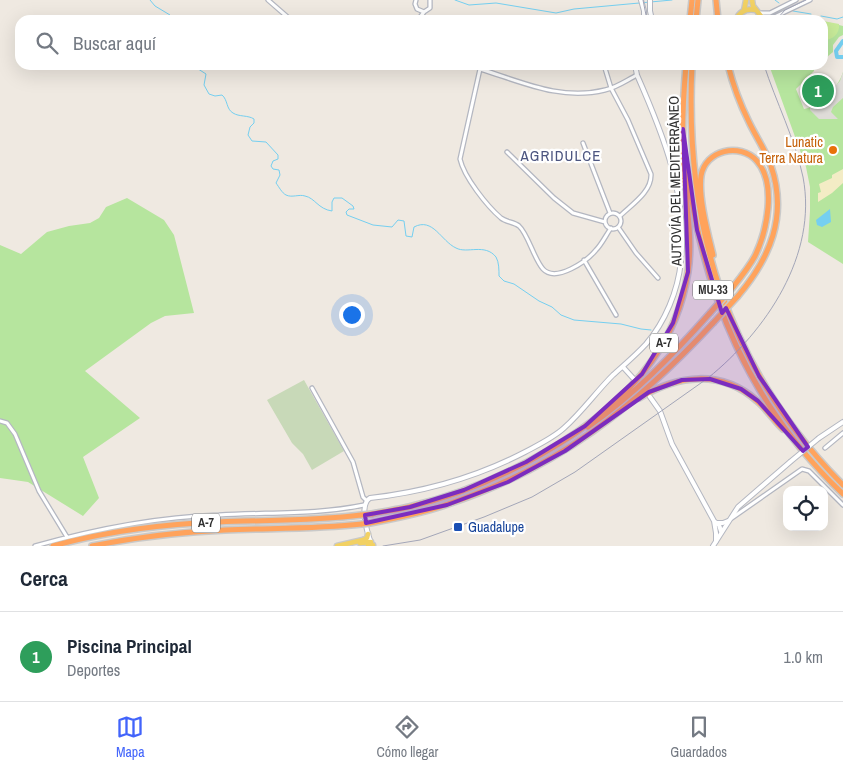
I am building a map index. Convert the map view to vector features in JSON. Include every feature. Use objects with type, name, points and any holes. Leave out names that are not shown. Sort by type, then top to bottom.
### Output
[{"type":"highway","points":[[690,15],[692,0]]},
{"type":"highway","points":[[696,15],[698,0]]},
{"type":"highway","points":[[716,0],[718,15]]},
{"type":"highway","name":"AUTOVÍA DEL MEDITERRÁNEO","points":[[53,546],[104,534],[153,527],[218,522],[307,520],[372,514],[410,507],[496,478],[557,444],[608,408],[635,382],[651,363],[664,341],[673,323],[688,272],[690,253],[689,228],[683,154],[686,70]]},
{"type":"highway","name":"MU-33","points":[[692,70],[693,153],[698,203],[713,268],[730,318],[746,353],[776,405],[813,453],[843,485]]},
{"type":"highway","name":"A-7","points":[[92,546],[172,534],[224,530],[317,528],[362,524],[410,515],[447,505],[508,482],[565,451],[610,420],[681,356],[738,296],[761,265],[771,243],[776,222],[777,194],[769,162],[741,104],[730,70]]},
{"type":"highway","name":"MU-33","points":[[683,129],[692,203],[701,247],[713,288],[726,322],[744,360],[789,435],[843,494]]},
{"type":"highway","points":[[496,478],[559,446],[607,414],[654,372],[710,313],[733,287],[747,269],[758,249],[766,224],[767,184],[760,165],[746,153],[733,150],[720,152],[710,160],[702,171],[701,181],[701,196],[710,244],[730,318]]},
{"type":"highway","points":[[630,403],[657,388],[676,381],[695,378],[716,380],[736,387],[758,401],[789,435]]},
{"type":"main road","points":[[744,11],[746,0]]},
{"type":"main road","points":[[752,0],[753,6],[761,15]]},
{"type":"main road","points":[[739,15],[744,11],[752,9],[758,12]]},
{"type":"main road","points":[[337,546],[363,540],[367,538],[368,534]]},
{"type":"main road","points":[[349,543],[371,545]]},
{"type":"street","points":[[268,0],[285,15]]},
{"type":"street","points":[[416,0],[417,9],[424,12]]},
{"type":"street","points":[[422,15],[430,8],[430,0]]},
{"type":"street","points":[[642,0],[644,15]]},
{"type":"street","points":[[650,0],[651,15]]},
{"type":"street","points":[[758,12],[770,13],[796,0]]},
{"type":"street","points":[[777,15],[810,0]]},
{"type":"street","points":[[478,70],[460,159],[464,170],[492,209],[501,218],[519,226],[543,269],[559,274],[584,260],[597,248],[611,228],[618,227]]},
{"type":"street","points":[[487,70],[543,90],[555,92],[589,92],[611,88],[637,75]]},
{"type":"street","points":[[606,70],[611,88],[651,174],[651,184],[620,216],[618,227]]},
{"type":"street","points":[[35,546],[86,532],[156,521],[218,514],[330,511],[365,502],[370,498],[460,480],[521,454],[541,444],[563,429],[598,390],[646,344],[662,322],[676,288],[681,262],[682,242],[680,211],[672,165],[636,70]]},
{"type":"street","points":[[583,142],[610,214]]},
{"type":"street","points":[[507,152],[554,198],[573,213],[605,222],[611,228]]},
{"type":"street","points":[[605,222],[605,218],[610,214],[615,213],[620,216]]},
{"type":"street","points":[[618,227],[636,253],[658,278]]},
{"type":"street","points":[[584,260],[616,314]]},
{"type":"street","points":[[623,366],[633,378]]},
{"type":"street","points":[[312,388],[353,462],[365,502],[371,545]]},
{"type":"street","points":[[650,397],[660,411],[672,444],[715,522],[722,531]]},
{"type":"street","points":[[0,421],[7,423],[15,434],[39,491],[67,537]]},
{"type":"street","points":[[713,546],[728,521],[744,501],[819,438],[843,422]]},
{"type":"street","points":[[825,448],[843,432]]},
{"type":"street","points":[[715,522],[723,523],[728,521],[802,469],[809,471],[843,505]]},
{"type":"street","points":[[715,522],[716,541]]},
{"type":"street","points":[[716,529],[722,531]]},
{"type":"highlighted area","points":[[683,129],[697,230],[722,313],[726,308],[759,376],[808,447],[803,451],[758,401],[741,389],[710,379],[682,380],[649,392],[565,451],[508,482],[447,505],[366,523],[365,515],[410,507],[464,490],[526,462],[585,426],[642,374],[673,323],[688,272]]},
{"type":"green space","points":[[828,22],[843,26],[843,35],[833,45],[833,52],[828,56]]},
{"type":"green space","points":[[828,22],[839,24],[835,36],[829,39]]},
{"type":"green space","points":[[771,70],[814,70],[796,89],[804,109],[817,104],[828,95],[841,78],[843,72],[843,264],[808,242],[810,187],[806,167]]},
{"type":"green space","points":[[127,198],[164,220],[174,235],[194,313],[165,316],[151,323],[85,371],[140,418],[83,457],[99,498],[83,516],[28,482],[0,478],[0,245],[21,254],[47,232],[90,223],[99,218],[106,207]]},
{"type":"green space","points":[[304,380],[344,451],[312,470],[303,454],[292,443],[267,400]]},
{"type":"sand","points":[[843,169],[843,183],[818,202],[818,193],[821,192],[819,184],[832,178],[832,175]]},
{"type":"shaded area","points":[[843,72],[843,98],[833,107],[831,112],[838,119],[819,119],[810,108],[819,104],[840,81]]},
{"type":"water","points":[[825,81],[829,85],[825,94],[820,96],[819,99],[810,100],[808,91],[817,82]]},
{"type":"water","points":[[830,209],[831,222],[822,227],[817,225],[816,220]]},
{"type":"waterway","points":[[150,0],[155,6],[170,15]]},
{"type":"waterway","points":[[455,0],[469,5],[496,3],[556,13],[574,9],[672,0]]},
{"type":"waterway","points":[[775,0],[779,3]]},
{"type":"waterway","points":[[793,11],[811,14]]},
{"type":"waterway","points":[[828,17],[837,19],[843,17]]},
{"type":"waterway","points":[[843,41],[836,51],[837,57],[843,57]]},
{"type":"waterway","points":[[200,70],[206,74],[204,85],[209,94],[215,96],[222,95],[233,113],[254,119],[248,135],[252,141],[266,142],[278,155],[278,159],[273,161],[271,166],[273,169],[279,170],[280,175],[276,183],[286,195],[308,197],[323,208],[332,211],[334,198],[342,198],[353,206],[354,209],[349,209],[346,212],[347,215],[373,225],[392,227],[398,220],[404,221],[406,236],[412,237],[414,227],[421,225],[432,227],[451,245],[460,250],[481,250],[492,253],[498,261],[499,276],[504,281],[514,284],[539,301],[552,307],[561,315],[574,320],[621,324],[651,330]]},
{"type":"tram line","points":[[643,0],[646,15]]},
{"type":"tram line","points":[[780,15],[785,10],[806,0]]},
{"type":"tram line","points":[[383,546],[420,540],[532,497],[575,472],[708,378],[749,338],[768,314],[783,289],[795,262],[803,235],[806,206],[800,163],[766,70]]},
{"type":"place","name":"Piscina Principal","points":[[818,91]]},
{"type":"place","name":"Lunatic Terra Natura","points":[[833,150]]},
{"type":"place","name":"Guadalupe","points":[[458,527]]},
{"type":"district","name":"AGRIDULCE","points":[[561,155]]}]
